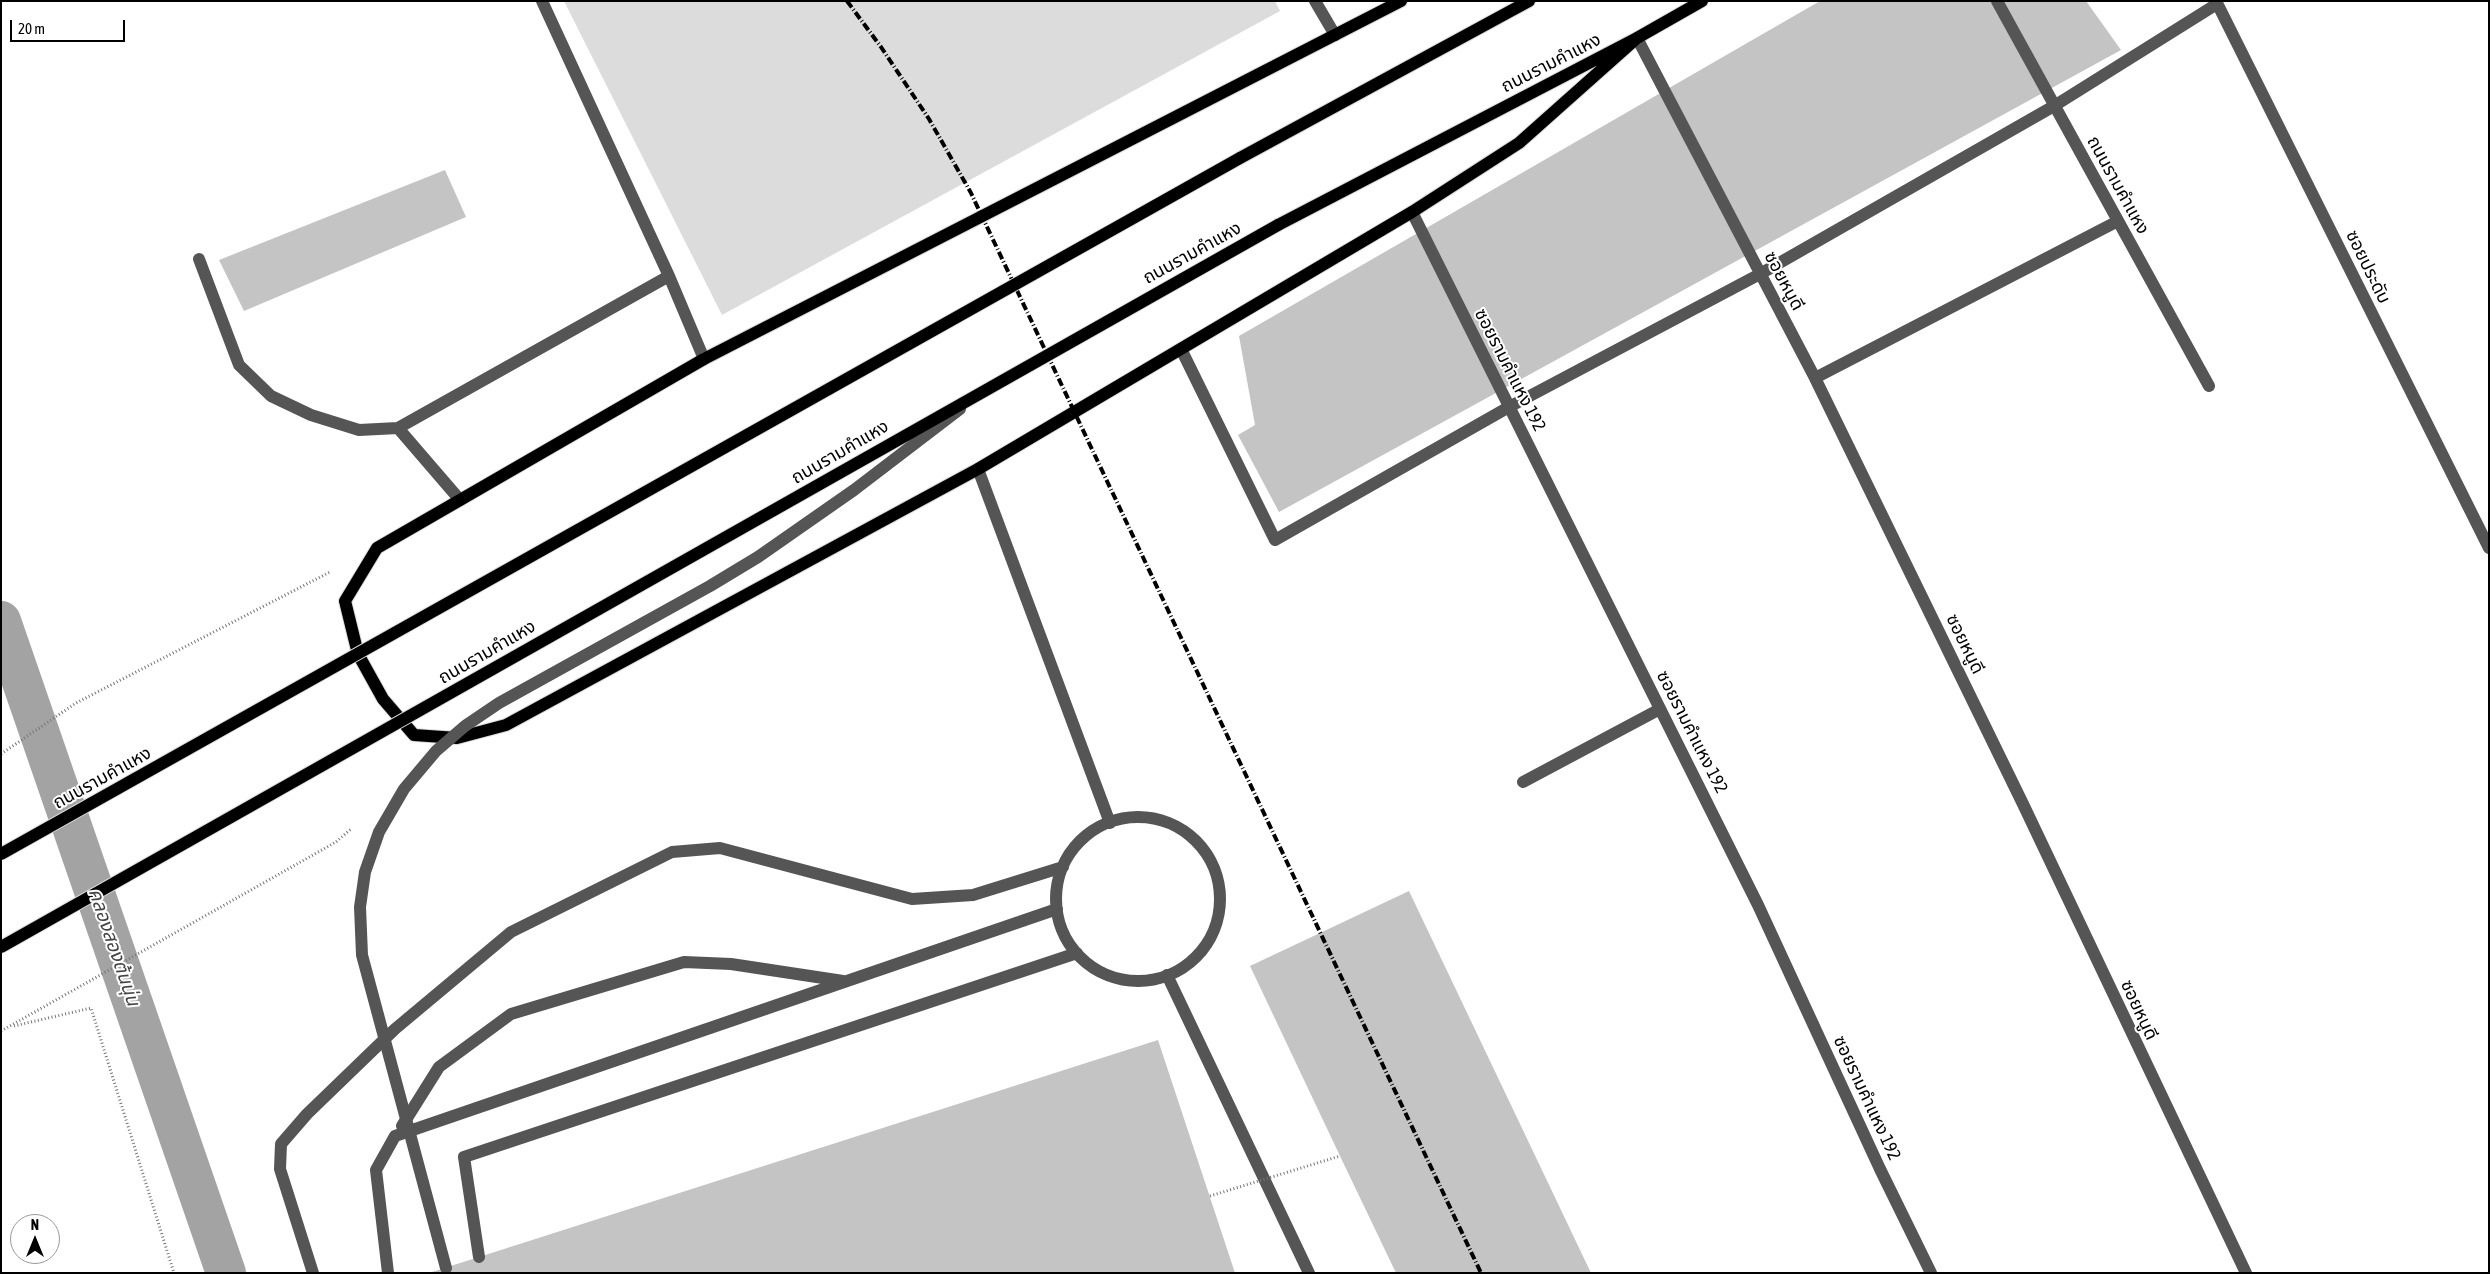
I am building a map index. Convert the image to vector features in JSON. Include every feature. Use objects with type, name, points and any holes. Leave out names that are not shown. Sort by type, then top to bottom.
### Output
[{"type":"main road","points":[[1401,1],[704,359],[378,548],[345,601],[358,654],[383,699],[414,735],[458,738],[506,725],[978,469],[1412,212],[1519,143],[1637,38]]},
{"type":"main road","name":"ถนนรามคำแหง","points":[[1,854],[1240,158],[1529,1]]},
{"type":"main road","name":"ถนนรามคำแหง","points":[[1,947],[1278,224],[1637,38],[1702,1]]},
{"type":"street","points":[[542,1],[669,276],[704,359]]},
{"type":"street","points":[[1315,1],[1335,35]]},
{"type":"street","name":"ถนนรามคำแหง","points":[[1997,1],[2209,386]]},
{"type":"street","points":[[1181,349],[1275,540],[1509,407],[1760,274],[2054,106],[2217,3]]},
{"type":"street","name":"ซอยประดับ","points":[[2217,3],[2489,548]]},
{"type":"street","name":"ซอยหนูดี","points":[[1637,38],[1815,378],[2019,796],[2246,1273]]},
{"type":"street","name":"ซอยรามคำแหง 192","points":[[1412,212],[1758,905],[1880,1169],[1931,1273]]},
{"type":"street","points":[[1815,378],[2118,221]]},
{"type":"street","points":[[199,259],[239,364],[271,396],[311,415],[359,430],[398,428],[669,276]]},
{"type":"street","points":[[446,1268],[362,955],[360,907],[365,872],[379,832],[404,789],[436,751],[465,726],[499,703],[710,586],[758,557],[854,490],[988,388]]},
{"type":"street","points":[[398,428],[460,500]]},
{"type":"street","points":[[978,469],[1110,823]]},
{"type":"street","points":[[1523,782],[1660,708]]},
{"type":"street","points":[[1145,817],[1173,825],[1196,841],[1212,862],[1220,887],[1220,913],[1211,937],[1195,958],[1167,975],[1148,980],[1122,980],[1097,971],[1077,953],[1062,932],[1057,909],[1058,877],[1064,867],[1071,851],[1091,831],[1117,820],[1145,817]]},
{"type":"street","points":[[313,1273],[280,1169],[281,1144],[307,1114],[395,1030],[511,932],[672,852],[720,848],[912,899],[973,894],[1064,867]]},
{"type":"street","points":[[395,1136],[1057,909]]},
{"type":"street","points":[[479,1257],[464,1157],[1077,953]]},
{"type":"street","points":[[388,1273],[376,1170],[439,1066],[511,1014],[684,962],[731,964],[846,982]]},
{"type":"street","points":[[1167,975],[1309,1273]]},
{"type":"path","points":[[1,754],[76,703],[333,571]]},
{"type":"path","points":[[9,1028],[336,842]]},
{"type":"path","points":[[1,1031],[91,1008],[174,1273]]},
{"type":"path","points":[[1210,1196],[1340,1156]]},
{"type":"shaded area","points":[[564,1],[1275,1],[1280,11],[722,315]]},
{"type":"building","points":[[1820,1],[2086,1],[2121,50],[1279,512],[1238,435],[1255,425],[1239,336]]},
{"type":"building","points":[[445,170],[466,217],[244,311],[219,260]]},
{"type":"building","points":[[1409,891],[1591,1273],[1396,1273],[1340,1156],[1250,966]]},
{"type":"building","points":[[1158,1040],[1235,1273],[432,1273],[432,1272]]},
{"type":"waterway","name":"คลองสองต้นนุ่น","points":[[1,621],[226,1273]]},
{"type":"railway","points":[[847,1],[881,47],[929,119],[971,193],[1481,1273]]}]
